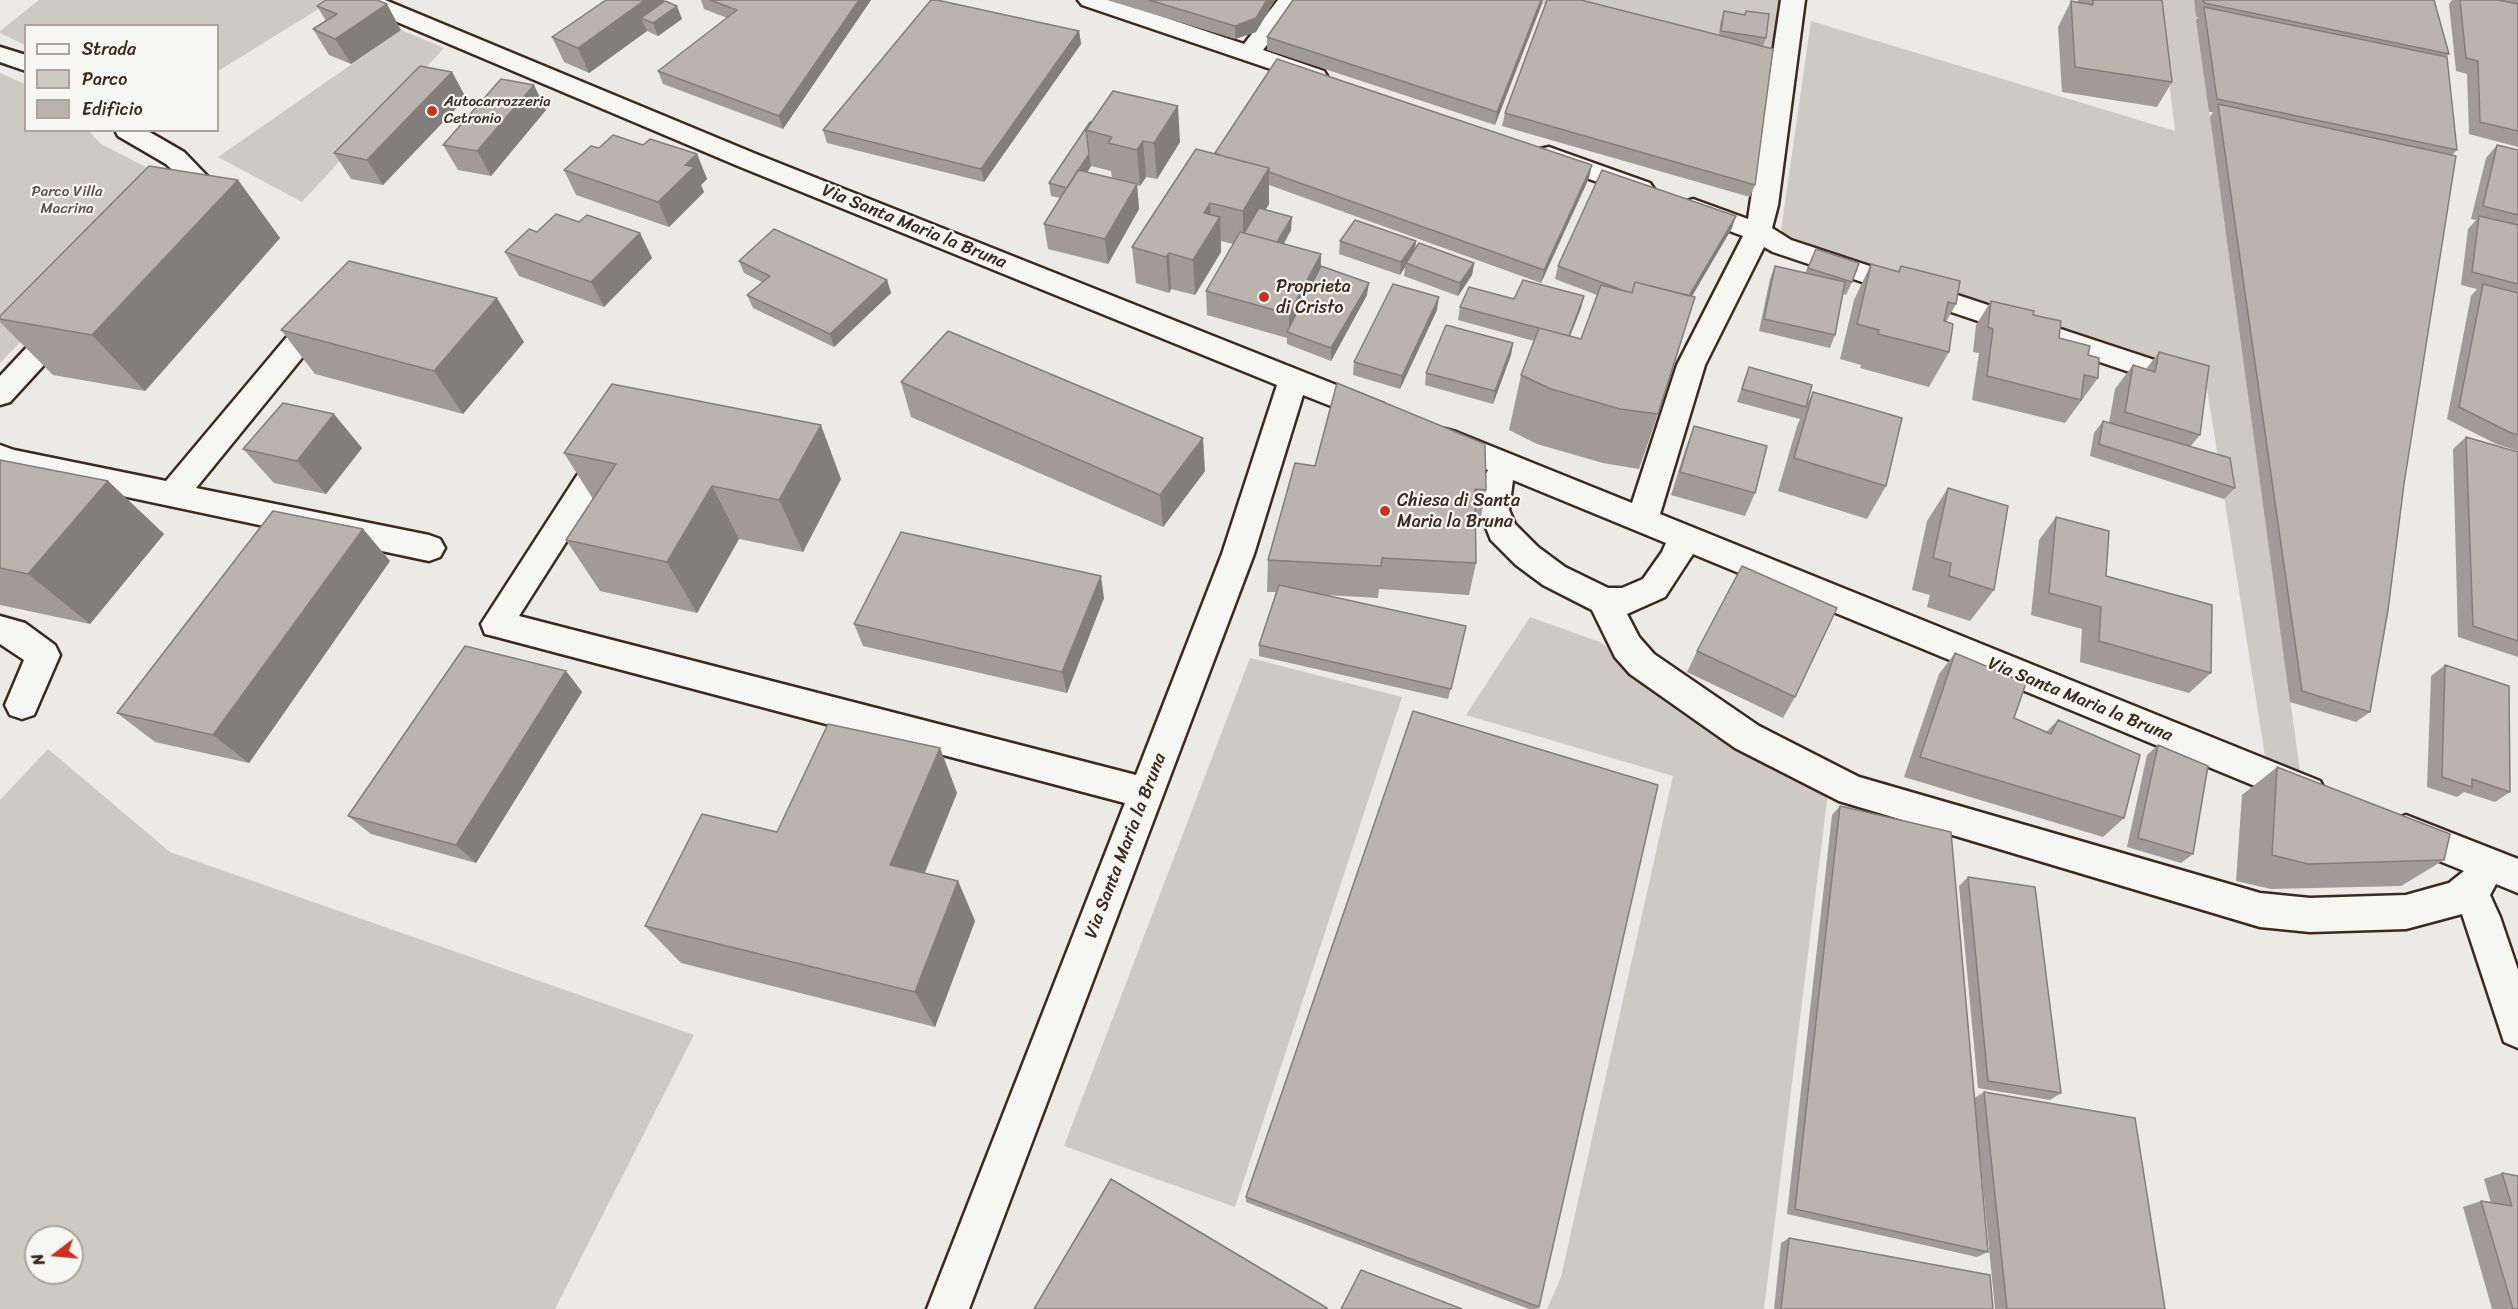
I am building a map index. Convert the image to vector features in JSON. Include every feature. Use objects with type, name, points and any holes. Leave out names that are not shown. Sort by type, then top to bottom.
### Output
[{"type":"street","name":"Via Santa Maria la Bruna","points":[[365,0],[546,63],[747,160],[1408,425],[2329,800]]},
{"type":"street","points":[[1090,0],[1339,84]]},
{"type":"street","points":[[1248,54],[1290,0]]},
{"type":"street","points":[[1642,520],[1691,365],[1758,232],[1765,205],[1793,0]]},
{"type":"street","points":[[0,54],[24,63]]},
{"type":"street","points":[[130,132],[175,158],[196,178],[196,188],[156,230]]},
{"type":"street","points":[[1521,146],[1758,232],[1782,246],[2195,383]]},
{"type":"street","points":[[172,495],[340,291]]},
{"type":"street","points":[[0,394],[83,306]]},
{"type":"street","name":"Via Santa Maria la Bruna","points":[[948,1309],[1238,554],[1293,380]]},
{"type":"street","points":[[626,425],[497,624],[1146,793]]},
{"type":"street","points":[[0,456],[6,460],[429,548]]},
{"type":"street","points":[[1505,465],[1496,484],[1494,510],[1502,531],[1527,556],[1554,576],[1604,601],[1625,601],[1654,588],[1675,559],[1684,538]]},
{"type":"street","points":[[1604,601],[1627,647],[1642,664],[1747,737],[1851,790],[2260,910],[2310,915],[2406,912],[2459,898],[2491,877]]},
{"type":"street","points":[[0,630],[13,633],[43,655],[22,705]]},
{"type":"street","points":[[2380,820],[2491,877]]},
{"type":"street","points":[[2491,877],[2482,917],[2518,1029]]},
{"type":"green space","points":[[39,0],[325,0],[330,2],[219,70],[219,24],[24,24],[24,45],[0,31]]},
{"type":"green space","points":[[1544,0],[1780,0],[1769,62],[1542,4]]},
{"type":"green space","points":[[2159,0],[2194,0],[2300,771],[2265,756],[2206,382],[1780,237],[1811,21],[2175,131]]},
{"type":"green space","points":[[401,30],[444,48],[302,202],[218,157]]},
{"type":"green space","name":"Parco Villa Macrina","points":[[0,73],[24,84],[24,132],[90,132],[101,144],[173,181],[169,190],[0,363]]},
{"type":"green space","points":[[1530,617],[1600,642],[1747,753],[1828,793],[1764,1309],[1547,1309],[1561,1277],[1673,776],[1466,715]]},
{"type":"green space","points":[[1250,658],[1402,697],[1235,1207],[1064,1146]]},
{"type":"green space","points":[[48,749],[170,852],[694,1035],[555,1309],[0,1309],[0,800]]},
{"type":"building","points":[[326,0],[377,0],[387,4],[335,39],[313,29],[337,14],[317,6]]},
{"type":"building","points":[[606,0],[645,0],[578,48],[552,37]]},
{"type":"building","points":[[710,0],[859,0],[779,116],[658,71],[737,10]]},
{"type":"building","points":[[931,0],[1079,31],[981,169],[823,130]]},
{"type":"building","points":[[1149,0],[1267,0],[1256,18],[1235,26]]},
{"type":"building","points":[[1293,0],[1541,0],[1497,112],[1267,37]]},
{"type":"building","points":[[1547,0],[1581,0],[1773,49],[1755,185],[1505,113]]},
{"type":"building","points":[[2093,0],[2162,0],[2172,82],[2075,67],[2071,1],[2093,5]]},
{"type":"building","points":[[2203,0],[2434,0],[2449,54],[2204,3]]},
{"type":"building","points":[[2460,0],[2498,0],[2518,4],[2518,131],[2480,122],[2478,61],[2466,58]]},
{"type":"building","points":[[665,1],[677,6],[653,23],[641,18]]},
{"type":"building","points":[[2204,7],[2447,57],[2457,150],[2217,99]]},
{"type":"building","points":[[1724,11],[1745,15],[1746,11],[1769,14],[1766,38],[1721,31]]},
{"type":"building","points":[[1277,59],[1592,165],[1544,270],[1269,172],[1269,168],[1215,153]]},
{"type":"building","points":[[420,66],[452,72],[367,160],[334,153]]},
{"type":"building","points":[[501,79],[534,85],[477,151],[443,145]]},
{"type":"building","points":[[1113,91],[1178,106],[1154,143],[1143,141],[1137,150],[1108,143],[1112,137],[1086,130]]},
{"type":"building","points":[[2218,104],[2456,156],[2404,484],[2388,610],[2370,712],[2302,691]]},
{"type":"building","points":[[1090,122],[1092,122],[1086,130],[1089,154],[1067,188],[1049,183]]},
{"type":"building","points":[[613,135],[643,145],[650,139],[697,154],[685,165],[694,167],[658,202],[564,170],[591,146],[599,148]]},
{"type":"building","points":[[2497,145],[2518,150],[2518,215],[2483,206]]},
{"type":"building","points":[[1196,149],[1269,168],[1243,211],[1210,203],[1204,213],[1220,217],[1193,260],[1169,253],[1166,257],[1132,247]]},
{"type":"building","points":[[149,166],[238,180],[92,335],[0,319],[0,316]]},
{"type":"building","points":[[1078,170],[1137,184],[1105,239],[1044,224]]},
{"type":"building","points":[[1602,170],[1736,216],[1689,296],[1635,282],[1632,293],[1558,266]]},
{"type":"building","points":[[1259,208],[1292,217],[1277,242],[1244,233]]},
{"type":"building","points":[[556,214],[579,222],[587,215],[640,233],[591,282],[505,252],[529,229],[537,232]]},
{"type":"building","points":[[2479,216],[2518,225],[2518,284],[2472,272]]},
{"type":"building","points":[[1355,220],[1416,241],[1401,262],[1340,241]]},
{"type":"building","points":[[774,229],[887,280],[830,334],[747,295],[770,276],[739,261]]},
{"type":"building","points":[[1240,232],[1321,254],[1289,314],[1206,291]]},
{"type":"building","points":[[1419,243],[1474,263],[1460,283],[1406,263]]},
{"type":"building","points":[[1816,249],[1859,263],[1852,282],[1808,268]]},
{"type":"building","points":[[349,261],[497,298],[434,371],[281,330]]},
{"type":"building","points":[[1871,264],[1899,272],[1901,266],[1960,281],[1956,304],[1948,302],[1944,321],[1953,324],[1949,352],[1878,334],[1879,330],[1857,324]]},
{"type":"building","points":[[1321,266],[1369,283],[1331,348],[1287,332]]},
{"type":"building","points":[[1775,266],[1845,282],[1835,335],[1764,319]]},
{"type":"building","points":[[1523,280],[1584,296],[1569,336],[1460,307],[1469,287],[1514,299]]},
{"type":"building","points":[[1635,282],[1695,297],[1658,414],[1620,409],[1551,389],[1521,375],[1539,328],[1581,339],[1601,285],[1632,293]]},
{"type":"building","points":[[1393,284],[1439,297],[1402,376],[1354,362]]},
{"type":"building","points":[[2483,284],[2518,293],[2518,435],[2459,407]]},
{"type":"building","points":[[1991,301],[2034,311],[2033,315],[2061,321],[2059,338],[2090,346],[2088,355],[2099,358],[2098,378],[2084,375],[2081,400],[1987,376],[1993,329],[1988,327]]},
{"type":"building","points":[[1446,325],[1513,343],[1495,391],[1426,373]]},
{"type":"building","points":[[948,331],[1203,438],[1160,495],[901,382]]},
{"type":"building","points":[[2159,352],[2209,366],[2200,435],[2125,412],[2133,365],[2155,372]]},
{"type":"building","points":[[1749,367],[1812,385],[1806,407],[1742,389]]},
{"type":"building","name":"Chiesa di Santa Maria la Bruna","points":[[1337,383],[1485,444],[1486,490],[1475,489],[1476,563],[1382,558],[1381,566],[1268,560],[1295,463],[1315,466]]},
{"type":"building","points":[[612,384],[821,425],[779,500],[712,486],[667,562],[566,540],[616,464],[564,453]]},
{"type":"building","points":[[1813,392],[1902,418],[1886,486],[1794,458]]},
{"type":"building","points":[[283,403],[334,414],[297,461],[243,449]]},
{"type":"building","points":[[2103,421],[2230,458],[2235,488],[2099,444]]},
{"type":"building","points":[[1694,426],[1767,446],[1755,493],[1680,472]]},
{"type":"building","points":[[2466,437],[2518,452],[2518,641],[2473,626]]},
{"type":"building","points":[[0,460],[108,481],[28,574],[0,568]]},
{"type":"building","points":[[1948,488],[2008,506],[1994,590],[1949,576],[1951,563],[1933,558]]},
{"type":"building","points":[[273,511],[363,529],[213,735],[117,713]]},
{"type":"building","points":[[2056,517],[2109,531],[2106,576],[2212,605],[2211,673],[2099,641],[2101,607],[2049,593]]},
{"type":"building","points":[[901,532],[1101,576],[1062,672],[854,624]]},
{"type":"building","points":[[1742,566],[1837,608],[1795,697],[1697,651]]},
{"type":"building","points":[[1279,585],[1466,626],[1451,689],[1259,645]]},
{"type":"building","points":[[465,646],[566,671],[456,845],[348,816]]},
{"type":"building","points":[[1955,653],[2026,683],[2014,718],[2051,734],[2058,720],[2140,755],[2124,818],[1920,757]]},
{"type":"building","points":[[2445,665],[2509,686],[2510,792],[2472,779],[2472,787],[2442,777]]},
{"type":"building","points":[[1413,711],[1658,785],[1539,1307],[1246,1197]]},
{"type":"building","points":[[828,724],[940,748],[890,865],[958,881],[915,992],[645,926],[702,814],[777,832]]},
{"type":"building","points":[[2158,745],[2208,766],[2193,854],[2138,838]]},
{"type":"building","points":[[2277,767],[2450,834],[2444,860],[2308,864],[2272,855]]},
{"type":"building","points":[[1840,806],[1951,832],[1988,1252],[1795,1209]]},
{"type":"building","points":[[1968,877],[2035,887],[2061,1093],[1988,1081]]},
{"type":"building","points":[[1984,1092],[2135,1118],[2165,1309],[2007,1309]]},
{"type":"building","points":[[2502,1173],[2518,1176],[2518,1309],[2513,1309],[2481,1201],[2512,1206]]},
{"type":"building","points":[[1111,1179],[1327,1308],[1327,1309],[1034,1309]]},
{"type":"building","points":[[1789,1238],[1990,1275],[1993,1309],[1781,1309]]},
{"type":"building","points":[[1361,1270],[1462,1309],[1341,1309]]},
{"type":"place","name":"Autocarrozzeria Cetronio","points":[[432,111]]},
{"type":"place","name":"Proprieta di Cristo","points":[[1264,297]]},
{"type":"place","name":"Chiesa di Santa Maria la Bruna","points":[[1385,511]]}]
